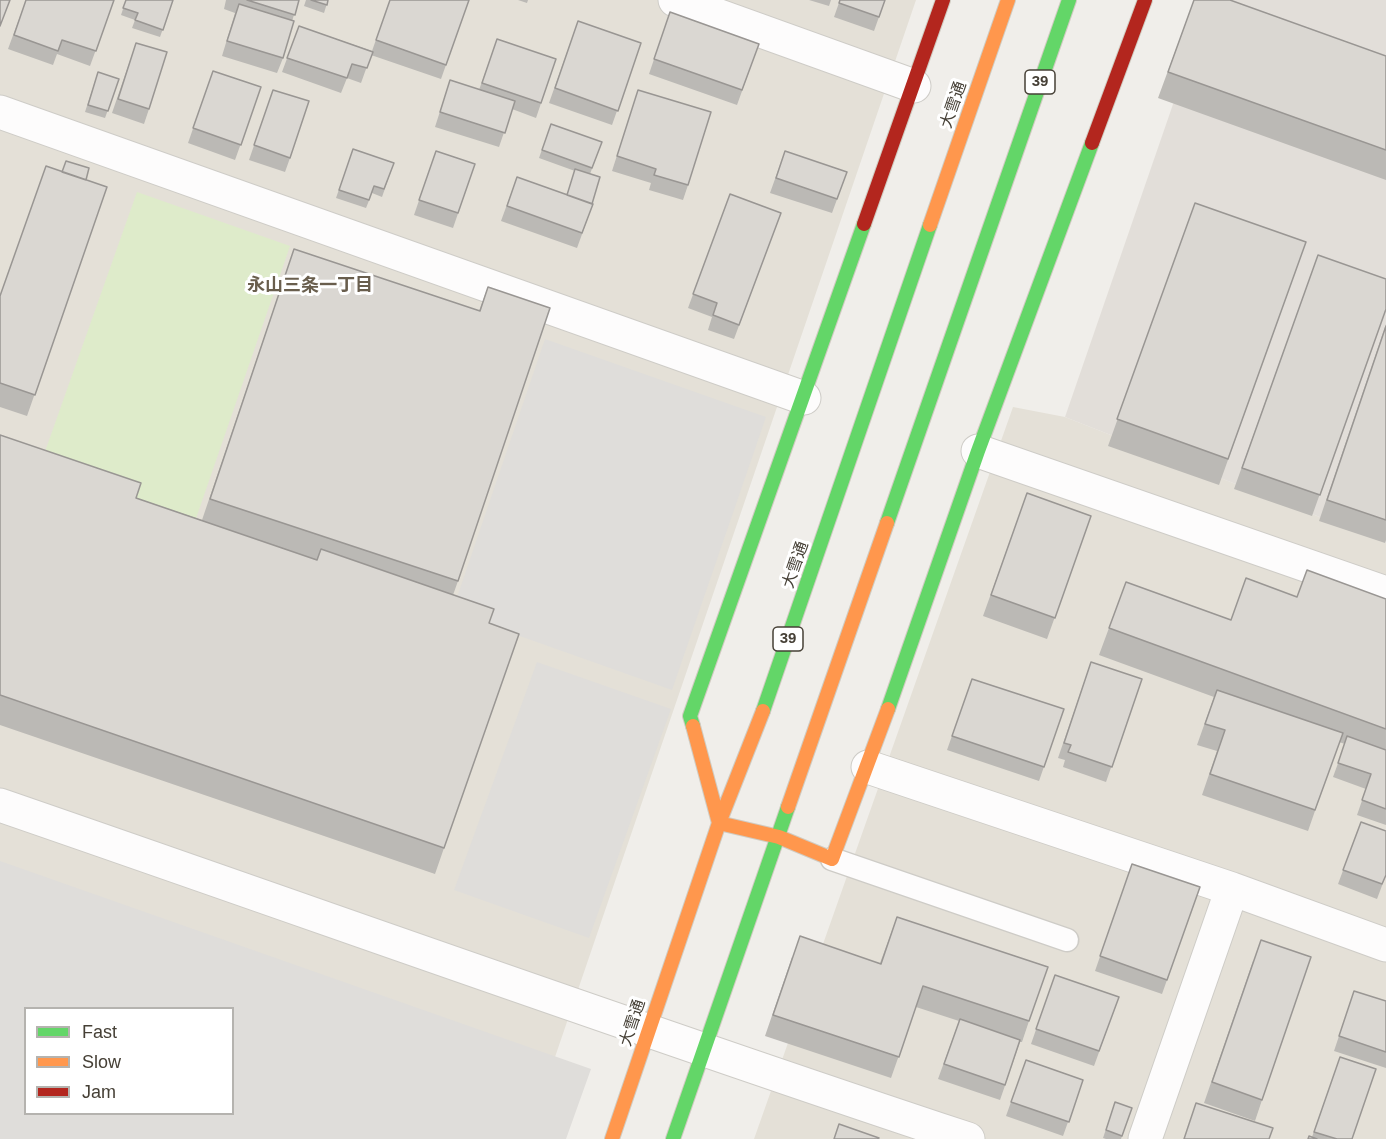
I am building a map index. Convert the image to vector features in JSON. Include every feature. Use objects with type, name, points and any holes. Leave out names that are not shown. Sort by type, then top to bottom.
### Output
[{"type":"main road","points":[[943,0],[690,716],[719,823],[779,837],[832,859],[868,766],[978,451],[1145,0]]},
{"type":"main road","name":"大雪通","points":[[612,1139],[647,1030],[719,823],[749,752],[1008,0]]},
{"type":"main road","name":"39","points":[[673,1139],[1069,0]]},
{"type":"street","points":[[675,0],[914,86]]},
{"type":"street","points":[[0,112],[804,398]]},
{"type":"street","points":[[978,451],[1386,593]]},
{"type":"street","points":[[868,766],[1232,889],[1386,945]]},
{"type":"street","points":[[0,805],[647,1030],[704,1052],[968,1139]]},
{"type":"street","points":[[1145,1139],[1232,889]]},
{"type":"lane","points":[[832,859],[1067,940]]},
{"type":"shaded area","points":[[0,0],[916,0],[527,1139],[0,1139]]},
{"type":"shaded area","points":[[1209,0],[1386,0],[1386,543],[1065,417]]},
{"type":"shaded area","points":[[545,339],[766,417],[672,690],[452,612]]},
{"type":"shaded area","points":[[1013,407],[1065,417],[1386,543],[1386,1139],[754,1139]]},
{"type":"shaded area","points":[[537,662],[671,709],[589,938],[454,890]]},
{"type":"shaded area","points":[[0,861],[591,1069],[566,1139],[0,1139]]},
{"type":"green space","points":[[137,192],[290,246],[192,530],[36,477]]},
{"type":"building","points":[[0,0],[10,0],[0,26]]},
{"type":"building","points":[[26,0],[114,0],[96,51],[62,40],[58,51],[14,35]]},
{"type":"building","points":[[126,0],[173,0],[163,30],[135,20],[138,13],[123,8]]},
{"type":"building","points":[[247,0],[299,0],[295,15]]},
{"type":"building","points":[[311,0],[328,0],[327,5]]},
{"type":"building","points":[[390,0],[469,0],[446,65],[376,40]]},
{"type":"building","points":[[840,0],[885,0],[879,17],[839,3]]},
{"type":"building","points":[[1194,0],[1230,0],[1386,56],[1386,150],[1168,72]]},
{"type":"building","points":[[239,4],[294,21],[283,58],[227,41]]},
{"type":"building","points":[[670,12],[759,44],[742,90],[654,59]]},
{"type":"building","points":[[578,21],[641,43],[618,111],[555,88]]},
{"type":"building","points":[[299,26],[373,52],[367,68],[352,64],[347,78],[287,58]]},
{"type":"building","points":[[497,39],[556,59],[541,103],[482,83]]},
{"type":"building","points":[[136,43],[167,52],[149,109],[118,99]]},
{"type":"building","points":[[213,71],[261,87],[241,145],[193,128]]},
{"type":"building","points":[[98,72],[119,79],[108,111],[88,105]]},
{"type":"building","points":[[450,80],[515,101],[505,133],[440,112]]},
{"type":"building","points":[[273,90],[309,101],[290,158],[254,145]]},
{"type":"building","points":[[638,90],[711,112],[688,185],[654,175],[656,169],[617,156]]},
{"type":"building","points":[[551,124],[602,142],[592,168],[542,150]]},
{"type":"building","points":[[353,149],[394,163],[384,189],[374,186],[369,200],[339,190]]},
{"type":"building","points":[[436,151],[475,164],[458,213],[419,200]]},
{"type":"building","points":[[785,151],[847,172],[837,199],[776,178]]},
{"type":"building","points":[[66,161],[89,168],[86,180],[62,172]]},
{"type":"building","points":[[46,166],[107,187],[35,395],[0,383],[0,296]]},
{"type":"building","points":[[575,169],[600,177],[592,204],[567,195]]},
{"type":"building","points":[[517,177],[593,204],[582,233],[507,206]]},
{"type":"building","points":[[730,194],[781,213],[739,325],[713,315],[717,303],[693,294]]},
{"type":"building","points":[[1195,203],[1306,242],[1228,459],[1117,419]]},
{"type":"building","points":[[294,249],[480,311],[488,287],[550,308],[458,581],[210,499]]},
{"type":"building","points":[[1318,255],[1386,279],[1386,309],[1320,495],[1242,468]]},
{"type":"building","points":[[1386,326],[1386,520],[1327,500]]},
{"type":"building","points":[[0,435],[141,483],[136,498],[317,560],[321,549],[494,609],[489,623],[519,634],[444,848],[0,695]]},
{"type":"building","points":[[1027,493],[1091,516],[1055,618],[991,595]]},
{"type":"building","points":[[1307,570],[1386,599],[1386,729],[1109,628],[1126,582],[1231,620],[1246,578],[1297,597]]},
{"type":"building","points":[[1091,662],[1142,679],[1112,767],[1068,752],[1071,745],[1064,743]]},
{"type":"building","points":[[972,679],[1064,709],[1044,767],[952,736]]},
{"type":"building","points":[[1217,690],[1343,733],[1315,810],[1210,774],[1225,730],[1205,724]]},
{"type":"building","points":[[1347,736],[1386,750],[1386,809],[1362,800],[1371,774],[1338,763]]},
{"type":"building","points":[[1361,822],[1386,831],[1386,875],[1382,884],[1343,870]]},
{"type":"building","points":[[1132,864],[1200,887],[1167,980],[1100,956]]},
{"type":"building","points":[[897,917],[1048,967],[1029,1021],[923,986],[899,1057],[773,1015],[800,936],[881,964]]},
{"type":"building","points":[[1261,940],[1311,957],[1262,1100],[1212,1082]]},
{"type":"building","points":[[1055,975],[1119,997],[1099,1051],[1036,1029]]},
{"type":"building","points":[[1354,991],[1386,1001],[1386,1052],[1339,1036]]},
{"type":"building","points":[[960,1019],[1020,1040],[1005,1085],[944,1064]]},
{"type":"building","points":[[1340,1057],[1376,1069],[1352,1139],[1337,1139],[1314,1132]]},
{"type":"building","points":[[1026,1060],[1083,1080],[1069,1122],[1011,1102]]},
{"type":"building","points":[[1115,1102],[1132,1108],[1122,1136],[1106,1130]]},
{"type":"building","points":[[1196,1103],[1273,1128],[1269,1139],[1184,1139]]},
{"type":"building","points":[[839,1124],[879,1138],[834,1139]]},
{"type":"traffic: fast","points":[[887,523],[1069,0]]},
{"type":"traffic: fast","points":[[888,709],[978,451],[1092,143]]},
{"type":"traffic: fast","points":[[693,726],[690,716],[864,224]]},
{"type":"traffic: fast","points":[[763,711],[930,225]]},
{"type":"traffic: fast","points":[[673,1139],[788,807]]},
{"type":"traffic: slow","points":[[930,225],[1008,0]]},
{"type":"traffic: slow","points":[[788,807],[887,523]]},
{"type":"traffic: slow","points":[[693,726],[719,823],[779,837],[832,859],[888,709]]},
{"type":"traffic: slow","points":[[612,1139],[719,823],[763,711]]},
{"type":"traffic: jam","points":[[864,224],[943,0]]},
{"type":"traffic: jam","points":[[1092,143],[1145,0]]},
{"type":"district","name":"永山三条一丁目","points":[[310,286]]}]
